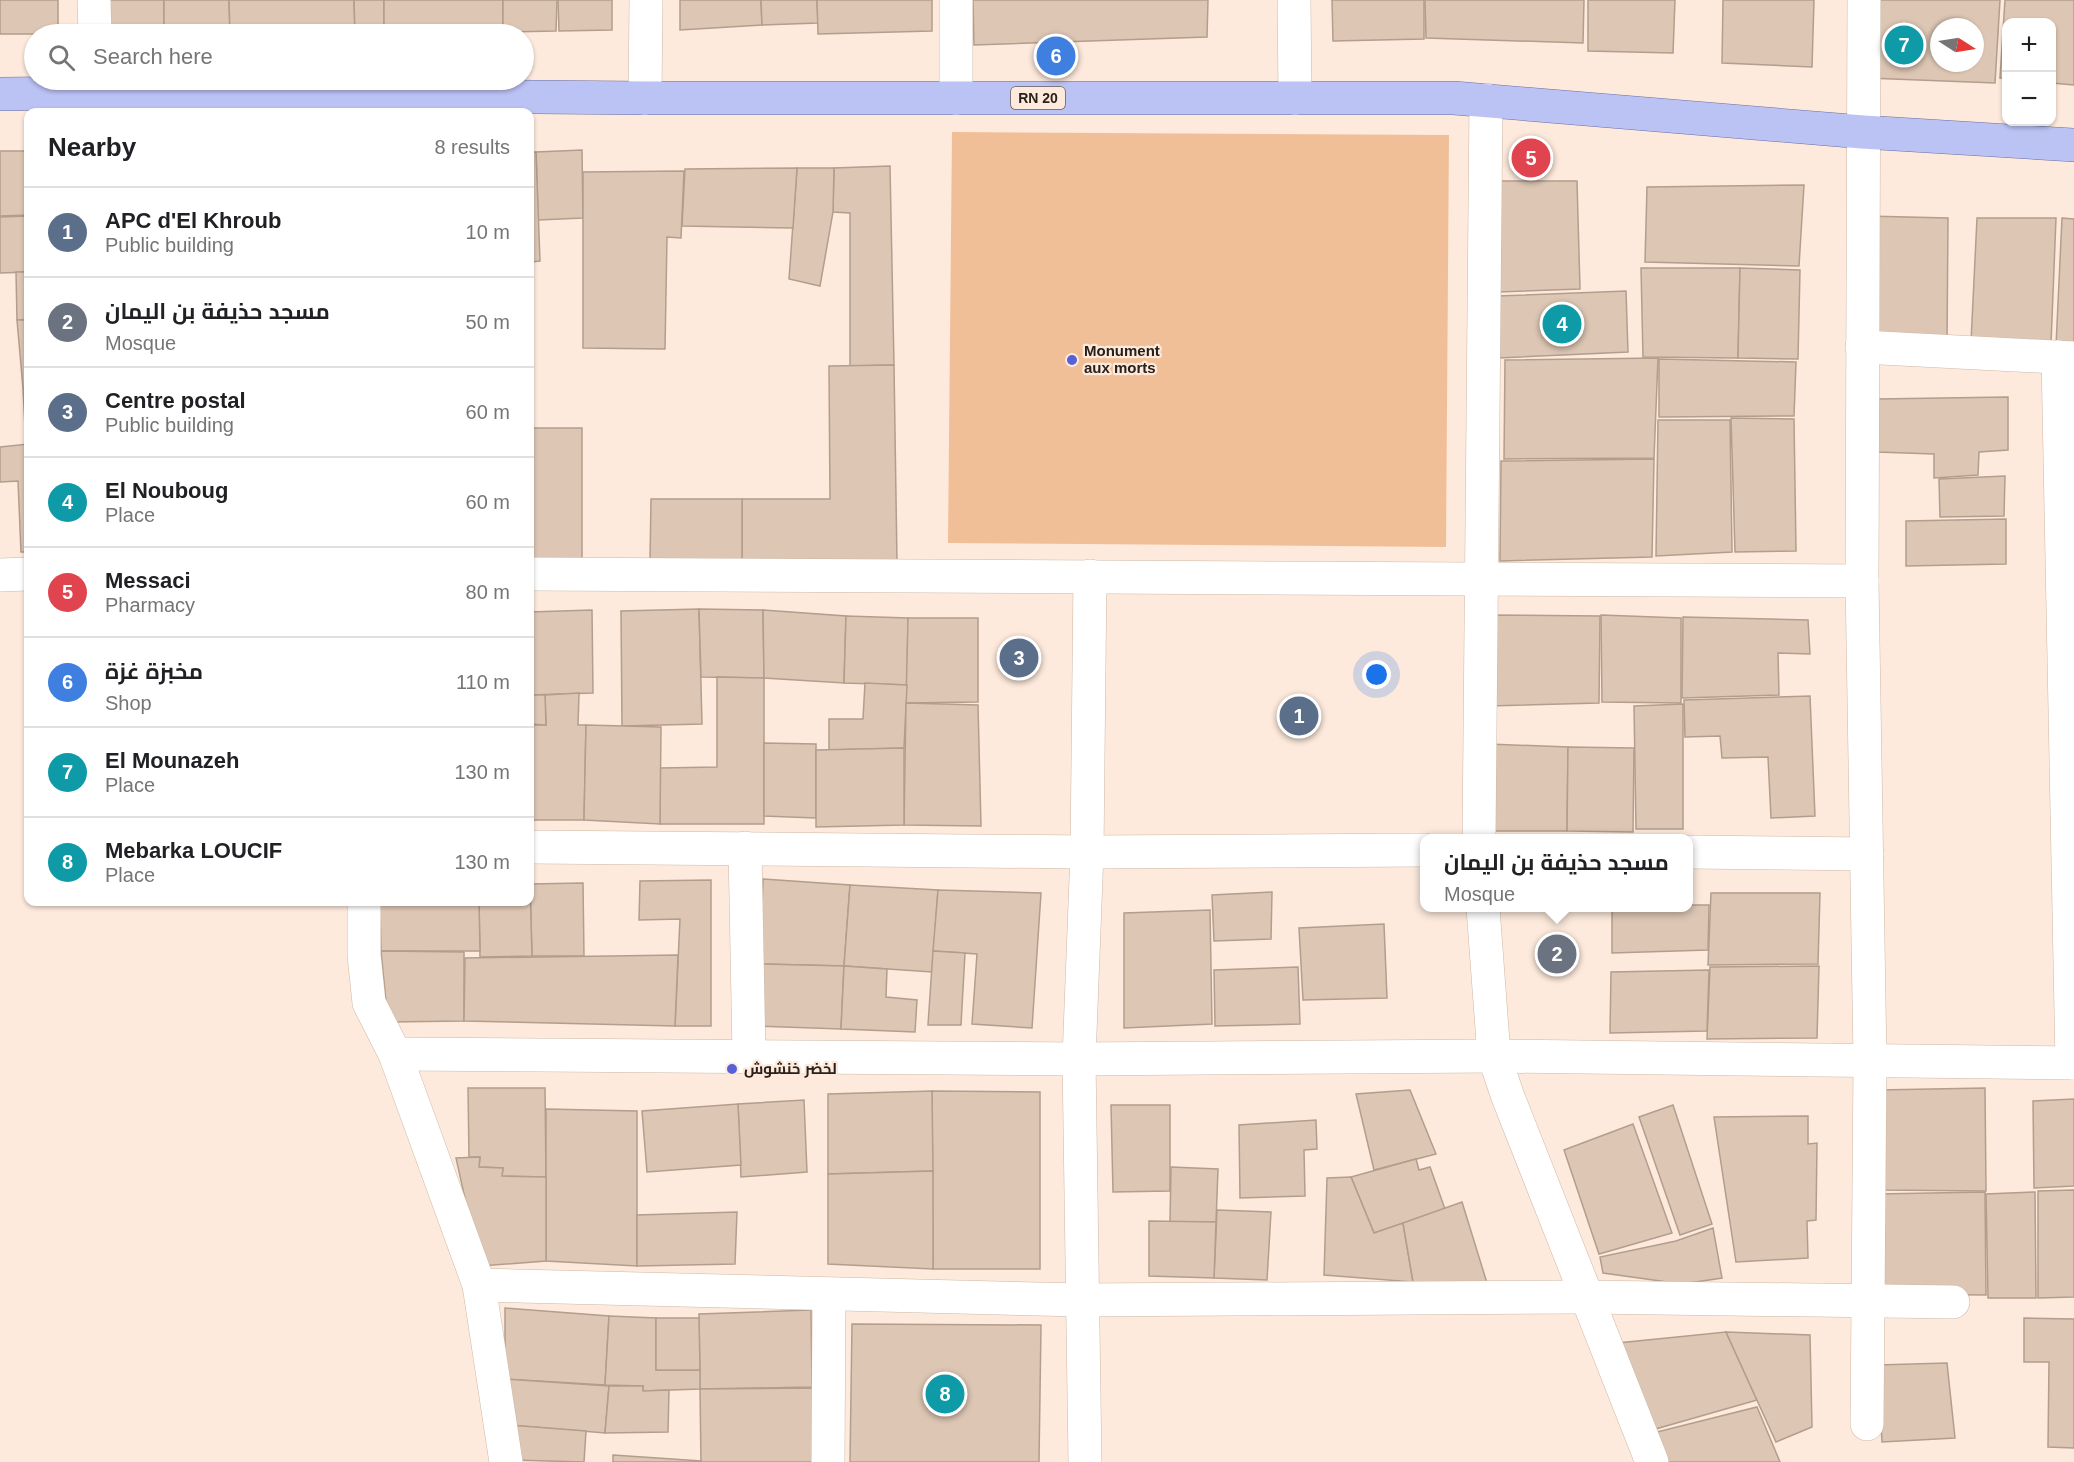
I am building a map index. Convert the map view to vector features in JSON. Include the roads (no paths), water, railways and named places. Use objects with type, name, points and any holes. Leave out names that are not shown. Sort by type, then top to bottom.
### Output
[{"type":"main road","name":"RN 20","points":[[0,94],[645,98],[1454,98],[1863,132],[2074,145]]},
{"type":"street","points":[[94,0],[95,24]]},
{"type":"street","points":[[645,98],[646,0]]},
{"type":"street","points":[[956,0],[956,98]]},
{"type":"street","points":[[1294,0],[1294,98]]},
{"type":"street","points":[[1864,0],[1862,581],[1870,1061],[1867,1424]]},
{"type":"street","points":[[1479,834],[1486,100]]},
{"type":"street","points":[[395,1054],[1079,1059],[1494,1056],[2073,1064],[2066,358],[1862,347]]},
{"type":"street","points":[[0,575],[24,574]]},
{"type":"street","points":[[534,574],[1862,581]]},
{"type":"street","points":[[1085,1462],[1079,1059],[1087,852],[1090,576]]},
{"type":"street","points":[[534,847],[1087,852],[1420,850]]},
{"type":"street","points":[[745,848],[749,1055]]},
{"type":"street","points":[[1693,852],[1867,854]]},
{"type":"street","points":[[364,906],[364,955],[369,1003],[395,1054],[479,1284],[506,1462]]},
{"type":"street","points":[[1483,912],[1494,1056],[1508,1097],[1652,1462]]},
{"type":"street","points":[[479,1284],[829,1296],[1081,1300],[1586,1297],[1953,1302]]},
{"type":"street","points":[[828,1462],[829,1296]]},
{"type":"place","name":"El Mounazeh","points":[[1904,45]]},
{"type":"place","name":"مخبزة غزة","points":[[1056,56]]},
{"type":"place","name":"Messaci","points":[[1531,158]]},
{"type":"place","name":"El Nouboug","points":[[1562,324]]},
{"type":"place","name":"Monument aux morts","points":[[1072,360]]},
{"type":"place","name":"Centre postal","points":[[1019,658]]},
{"type":"place","name":"APC d'El Khroub","points":[[1299,716]]},
{"type":"place","name":"مسجد حذيفة بن اليمان","points":[[1557,954]]},
{"type":"place","name":"لخضر خنشوش","points":[[732,1069]]},
{"type":"place","name":"Mebarka LOUCIF","points":[[945,1394]]}]
